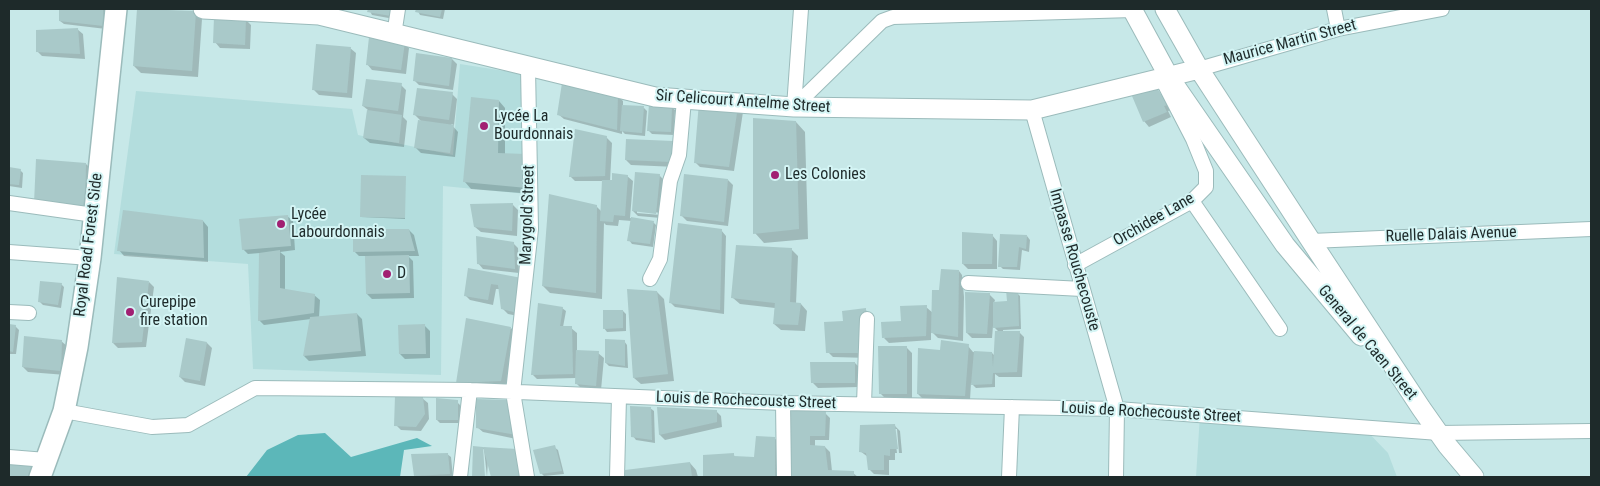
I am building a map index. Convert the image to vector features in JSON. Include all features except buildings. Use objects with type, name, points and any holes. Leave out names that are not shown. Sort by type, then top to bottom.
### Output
[{"type":"main road","name":"Royal Road Forest Side","points":[[43,469],[64,411],[77,347],[90,258],[116,9]]},
{"type":"street","name":"Sir Celicourt Antelme Street","points":[[203,9],[319,15],[394,36],[655,97],[794,107],[1032,110],[1199,69]]},
{"type":"street","points":[[394,36],[398,9]]},
{"type":"street","points":[[794,107],[801,9]]},
{"type":"street","name":"General de Caen Street","points":[[1165,9],[1199,69],[1421,408]]},
{"type":"street","points":[[1334,9],[1338,29]]},
{"type":"street","name":"Maurice Martin Street","points":[[1199,69],[1338,29],[1442,9]]},
{"type":"street","points":[[794,107],[882,21],[893,17],[1132,10]]},
{"type":"street","name":"General de Caen Street","points":[[1132,10],[1165,78],[1285,245],[1421,408]]},
{"type":"street","name":"Marygold Street","points":[[527,477],[513,392],[531,229],[528,68]]},
{"type":"street","name":"Orchidee Lane","points":[[1075,265],[1192,201],[1206,187],[1206,172],[1165,78]]},
{"type":"street","points":[[650,279],[660,259],[670,181],[679,155],[684,100]]},
{"type":"street","name":"Impasse Rouchecouste","points":[[1032,110],[1117,409],[1116,477]]},
{"type":"street","points":[[1192,201],[1280,329]]},
{"type":"street","points":[[9,204],[94,215]]},
{"type":"street","name":"Ruelle Dalais Avenue","points":[[1311,241],[1591,229]]},
{"type":"street","points":[[9,252],[90,258]]},
{"type":"street","points":[[968,283],[1082,290]]},
{"type":"street","points":[[9,312],[29,313]]},
{"type":"street","points":[[864,404],[868,319]]},
{"type":"street","name":"Louis de Rochecouste Street","points":[[64,411],[152,427],[179,426],[188,425],[255,388],[470,390],[619,398],[783,403],[1117,409],[1439,433],[1591,431]]},
{"type":"street","points":[[460,477],[470,390]]},
{"type":"street","points":[[617,477],[619,398]]},
{"type":"street","points":[[783,403],[784,477]]},
{"type":"street","points":[[1009,477],[1012,407]]},
{"type":"street","points":[[1421,408],[1474,477]]},
{"type":"street","points":[[9,457],[43,469]]},
{"type":"shaded area","name":"Lycée Labourdonnais","points":[[460,64],[524,74],[527,194],[443,186],[441,375],[253,369],[248,264],[114,254],[136,91],[352,109],[358,135],[453,155]]},
{"type":"shaded area","points":[[1200,415],[1363,427],[1388,453],[1397,477],[1196,477]]},
{"type":"shaded area","points":[[325,433],[351,457],[417,438],[432,446],[404,450],[400,477],[246,477],[267,450],[298,435]]},
{"type":"place","name":"Lycée La Bourdonnais","points":[[484,126]]},
{"type":"place","name":"Les Colonies","points":[[775,175]]},
{"type":"place","name":"Lycée Labourdonnais","points":[[281,224]]},
{"type":"place","name":"D","points":[[387,274]]},
{"type":"place","name":"Curepipe fire station","points":[[130,312]]}]
